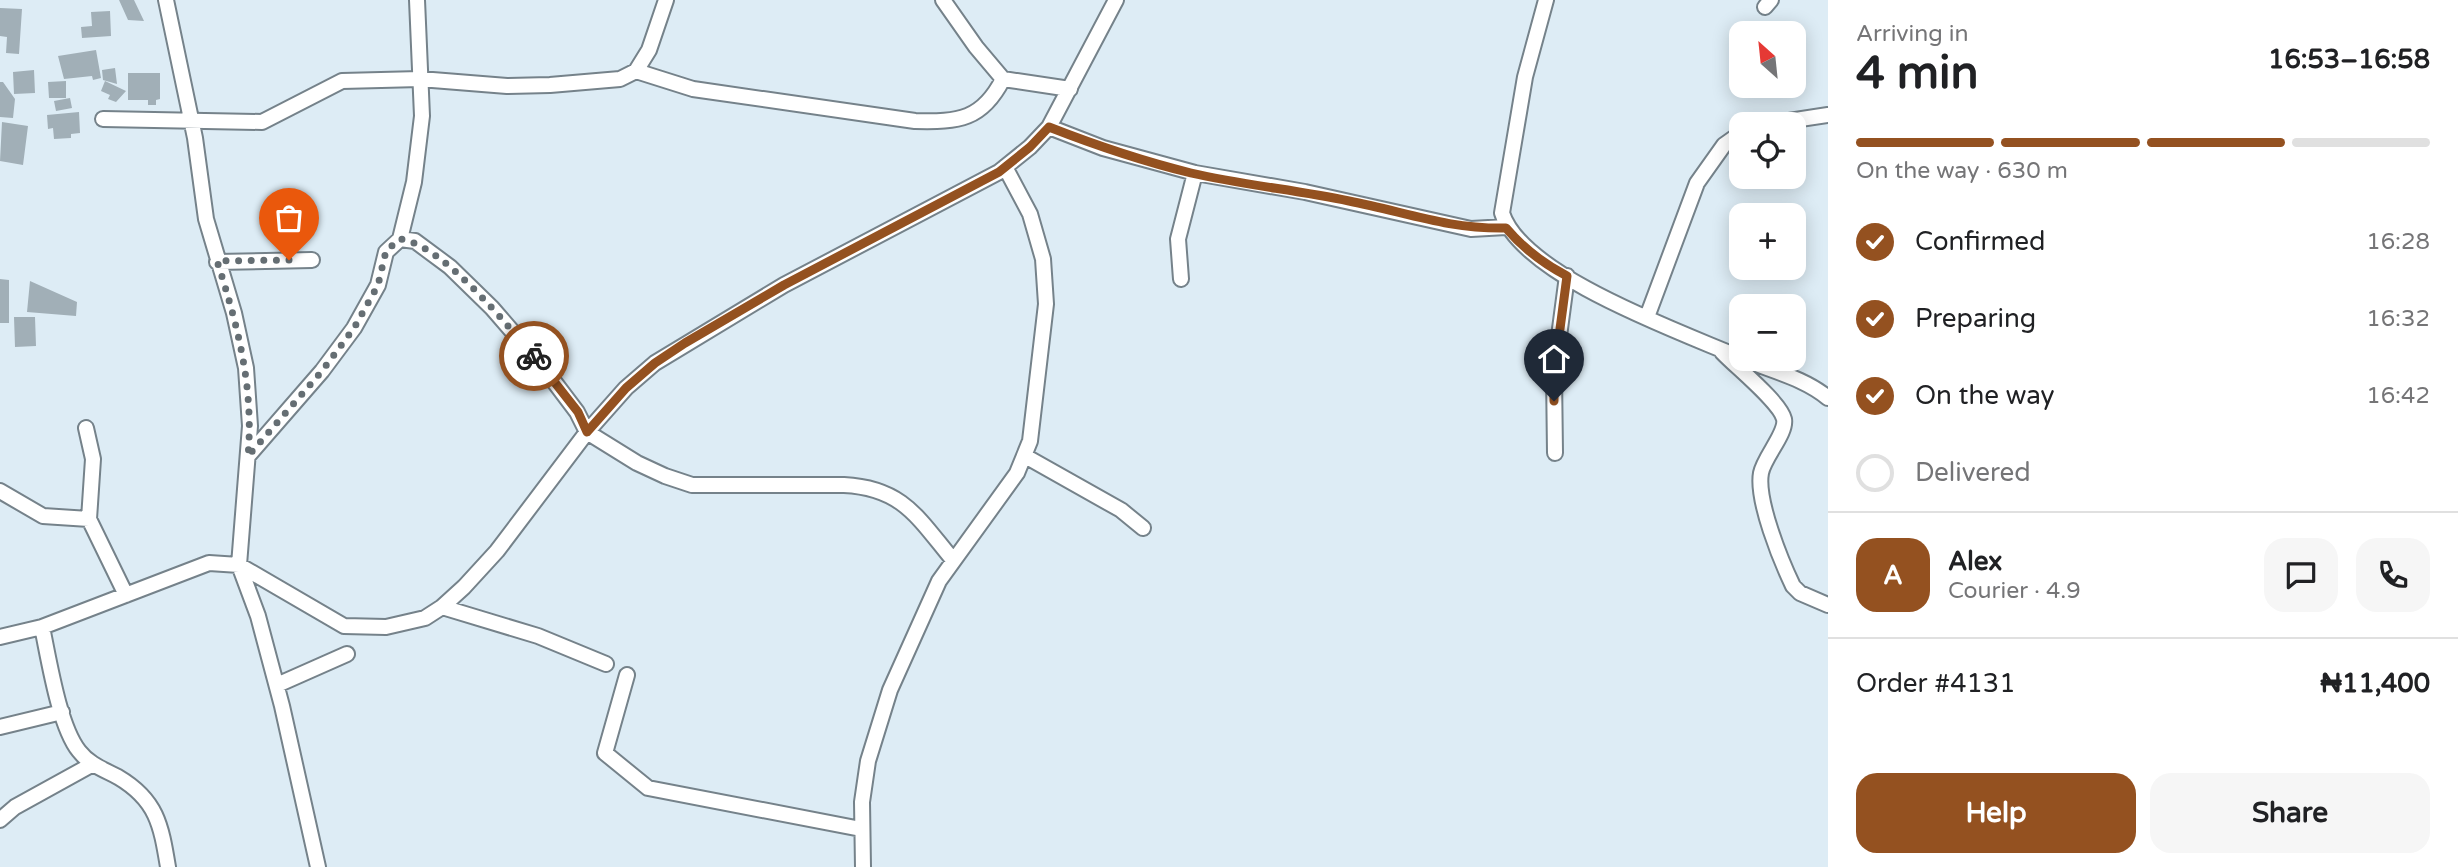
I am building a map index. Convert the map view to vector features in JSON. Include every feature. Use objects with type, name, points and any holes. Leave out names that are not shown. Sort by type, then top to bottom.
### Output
[{"type":"street","points":[[166,0],[191,121],[206,219],[234,313],[246,368],[250,426],[239,565],[258,616],[277,685],[318,867]]},
{"type":"street","points":[[248,456],[322,371],[354,328],[378,285],[386,251],[400,239],[418,153],[422,116],[417,0]]},
{"type":"street","points":[[103,118],[262,122],[342,80],[420,79],[496,85],[550,85],[620,79],[636,71],[649,50],[666,0]]},
{"type":"street","points":[[943,0],[976,47],[1003,79],[1070,89]]},
{"type":"street","points":[[0,637],[42,627],[209,563],[239,565],[344,626],[361,628],[407,623],[425,618],[442,607],[497,551],[587,432],[626,388],[655,363],[784,285],[966,191],[1005,167],[1030,147],[1049,127],[1116,0]]},
{"type":"street","points":[[1546,0],[1525,78],[1502,213],[1506,228],[1516,240],[1549,267],[1647,317],[1729,352]]},
{"type":"street","points":[[636,71],[694,89],[915,121],[943,122],[976,114],[995,96],[1003,79]]},
{"type":"street","points":[[1806,118],[1828,115]]},
{"type":"street","points":[[1049,127],[1103,148],[1195,173],[1374,206],[1422,220],[1459,226],[1506,228]]},
{"type":"street","points":[[1647,317],[1697,183],[1729,141]]},
{"type":"street","points":[[863,867],[862,802],[868,761],[890,690],[939,581],[1017,474],[1030,441],[1046,304],[1043,259],[1030,214],[1005,167]]},
{"type":"street","points":[[1181,279],[1178,239],[1195,173]]},
{"type":"street","points":[[400,239],[415,241],[492,308],[543,366],[578,412],[587,432],[637,463],[692,485],[866,486],[901,500],[953,560]]},
{"type":"street","points":[[217,261],[312,260]]},
{"type":"street","points":[[1555,453],[1554,374],[1567,276]]},
{"type":"street","points":[[1719,348],[1763,392],[1783,417],[1784,426],[1761,472],[1767,513],[1793,586],[1800,593],[1828,605]]},
{"type":"street","points":[[1774,371],[1825,392]]},
{"type":"street","points":[[86,428],[93,459],[89,519],[125,595]]},
{"type":"street","points":[[1025,456],[1121,510],[1143,528]]},
{"type":"street","points":[[0,491],[43,516],[89,519]]},
{"type":"street","points":[[442,607],[538,636],[606,664]]},
{"type":"street","points":[[42,627],[62,712],[73,743],[91,765],[117,776],[141,792],[153,808],[161,830],[168,867]]},
{"type":"street","points":[[277,685],[347,654]]},
{"type":"street","points":[[627,675],[605,753],[648,788],[861,829]]},
{"type":"street","points":[[0,727],[62,712]]},
{"type":"street","points":[[0,820],[15,807],[91,765]]},
{"type":"building","points":[[119,0],[134,0],[144,21],[128,20]]},
{"type":"building","points":[[0,8],[22,9],[19,54],[6,53],[7,37],[0,36]]},
{"type":"building","points":[[110,11],[111,36],[82,38],[81,27],[92,26],[91,12]]},
{"type":"building","points":[[96,50],[101,78],[93,80],[92,76],[64,79],[58,56]]},
{"type":"building","points":[[115,68],[117,84],[103,80],[102,70]]},
{"type":"building","points":[[34,70],[35,93],[14,94],[13,72]]},
{"type":"building","points":[[128,73],[160,73],[160,99],[156,100],[156,105],[148,105],[148,100],[128,100]]},
{"type":"building","points":[[66,81],[66,98],[49,98],[48,82]]},
{"type":"building","points":[[105,81],[126,91],[116,102],[108,99],[110,95],[101,91]]},
{"type":"building","points":[[0,82],[3,82],[15,99],[13,118],[0,117]]},
{"type":"building","points":[[70,98],[72,108],[56,111],[54,101]]},
{"type":"building","points":[[79,112],[80,133],[71,134],[71,138],[54,139],[53,128],[48,129],[47,115]]},
{"type":"building","points":[[2,122],[28,126],[23,165],[0,161]]},
{"type":"building","points":[[0,279],[9,280],[9,323],[0,323]]},
{"type":"building","points":[[30,281],[77,302],[76,316],[27,312]]},
{"type":"building","points":[[14,317],[35,317],[36,346],[15,347]]},
{"type":"way so far","points":[[289,260],[217,261],[234,313],[246,368],[250,426],[248,456],[322,371],[354,328],[378,285],[386,251],[400,239],[415,241],[450,267],[492,308],[534,356]]},
{"type":"route","points":[[534,356],[578,412],[587,432],[626,388],[655,363],[685,343],[784,285],[999,172],[1030,147],[1049,127],[1103,148],[1195,173],[1374,206],[1422,220],[1471,229],[1506,228],[1516,240],[1549,267],[1567,276],[1554,374],[1554,401]]}]
